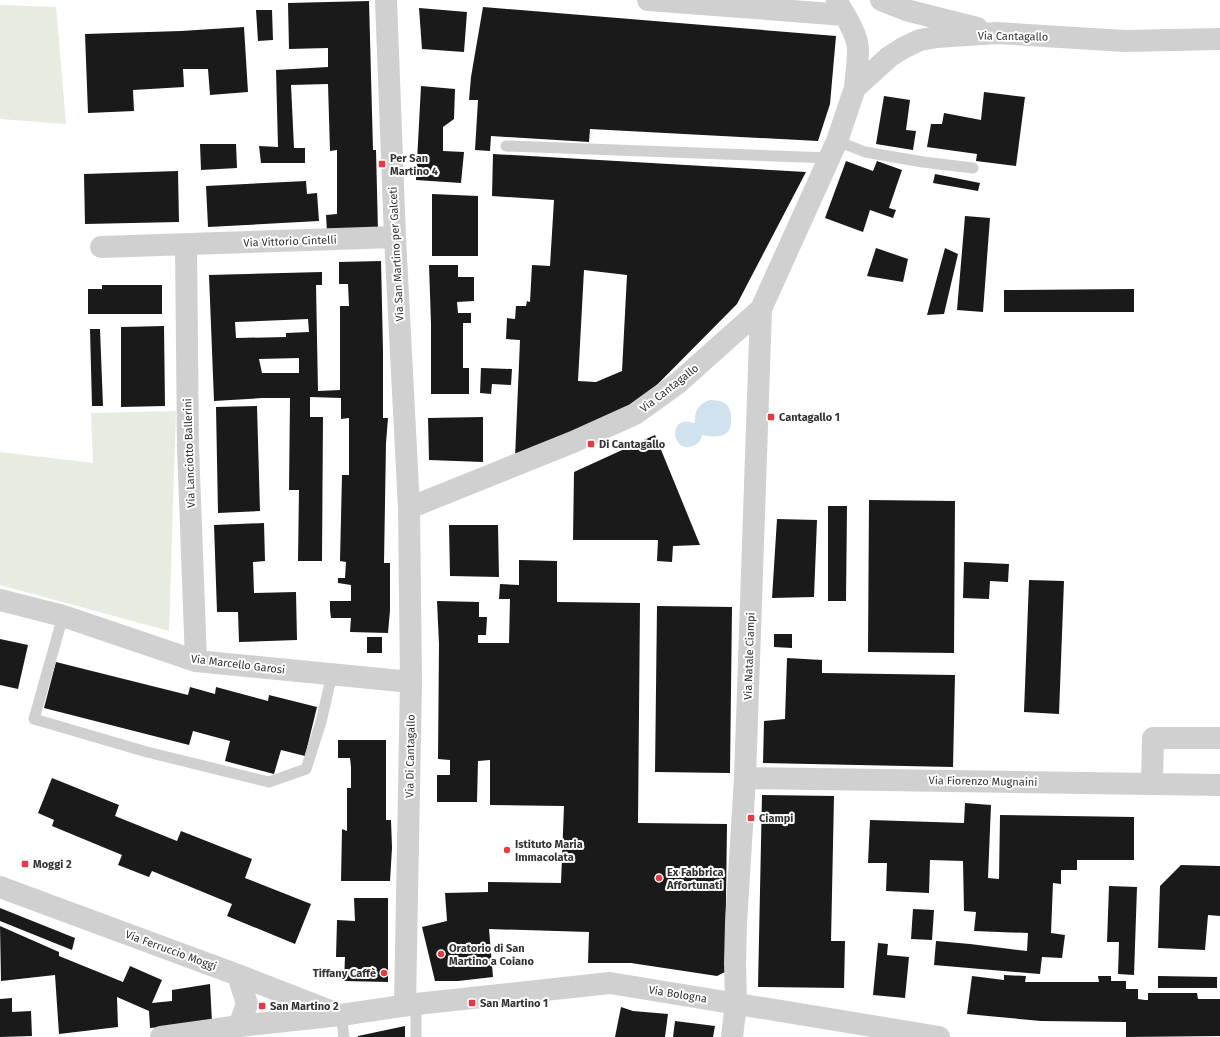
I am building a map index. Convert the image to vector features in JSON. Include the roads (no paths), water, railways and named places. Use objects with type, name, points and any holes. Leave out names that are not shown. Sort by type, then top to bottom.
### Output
[{"type":"street","name":"Via San Martino per Galceti","points":[[386,0],[395,237],[409,508]]},
{"type":"street","points":[[648,0],[840,7],[857,39],[858,50],[855,88]]},
{"type":"street","points":[[881,0],[906,10],[997,33]]},
{"type":"street","name":"Via Cantagallo","points":[[409,508],[573,442],[635,414],[678,383],[761,309],[833,149],[855,88],[902,48],[920,40],[937,37],[997,33],[1125,41],[1220,39]]},
{"type":"street","name":"Via Vittorio Cintelli","points":[[101,247],[395,237]]},
{"type":"street","name":"Via Lanciotto Ballerini","points":[[186,245],[188,447],[196,661]]},
{"type":"street","name":"Via Natale Ciampi","points":[[732,1037],[736,1003],[736,923],[745,778],[761,309]]},
{"type":"street","name":"Via Di Cantagallo","points":[[409,508],[411,682],[410,1004]]},
{"type":"street","name":"Via Marcello Garosi","points":[[0,600],[63,616],[196,661],[411,682]]},
{"type":"street","points":[[1152,784],[1153,738],[1220,738]]},
{"type":"street","name":"Via Fiorenzo Mugnaini","points":[[745,778],[1220,785]]},
{"type":"street","name":"Via Ferruccio Moggi","points":[[0,888],[238,975],[340,1015]]},
{"type":"street","points":[[238,975],[247,1004],[239,1026]]},
{"type":"street","name":"Via Bologna","points":[[162,1037],[239,1026],[340,1015],[410,1004],[610,983],[939,1037]]},
{"type":"lane","points":[[506,146],[833,149],[866,152],[923,162],[973,168]]},
{"type":"lane","points":[[63,616],[34,718],[147,752],[269,782],[306,769],[321,722],[332,674]]},
{"type":"lane","points":[[410,1004],[416,1037]]},
{"type":"lane","points":[[340,1015],[344,1037]]},
{"type":"water","points":[[710,400],[723,402],[728,406],[731,415],[730,429],[727,433],[719,436],[702,435],[700,441],[695,445],[687,447],[681,445],[677,441],[675,435],[679,424],[684,422],[695,423],[696,411],[703,403]]},
{"type":"place","name":"Per San Martino 4","points":[[382,164]]},
{"type":"place","name":"Cantagallo 1","points":[[771,417]]},
{"type":"place","name":"Di Cantagallo","points":[[591,444]]},
{"type":"place","name":"Ciampi","points":[[751,818]]},
{"type":"place","name":"Istituto Maria Immacolata","points":[[507,850]]},
{"type":"place","name":"Moggi 2","points":[[25,864]]},
{"type":"place","name":"Ex Fabbrica Affortunati","points":[[659,878]]},
{"type":"place","name":"Oratorio di San Martino a Coiano","points":[[441,954]]},
{"type":"place","name":"Tiffany Caffè","points":[[384,973]]},
{"type":"place","name":"San Martino 1","points":[[472,1003]]},
{"type":"place","name":"San Martino 2","points":[[262,1006]]}]
